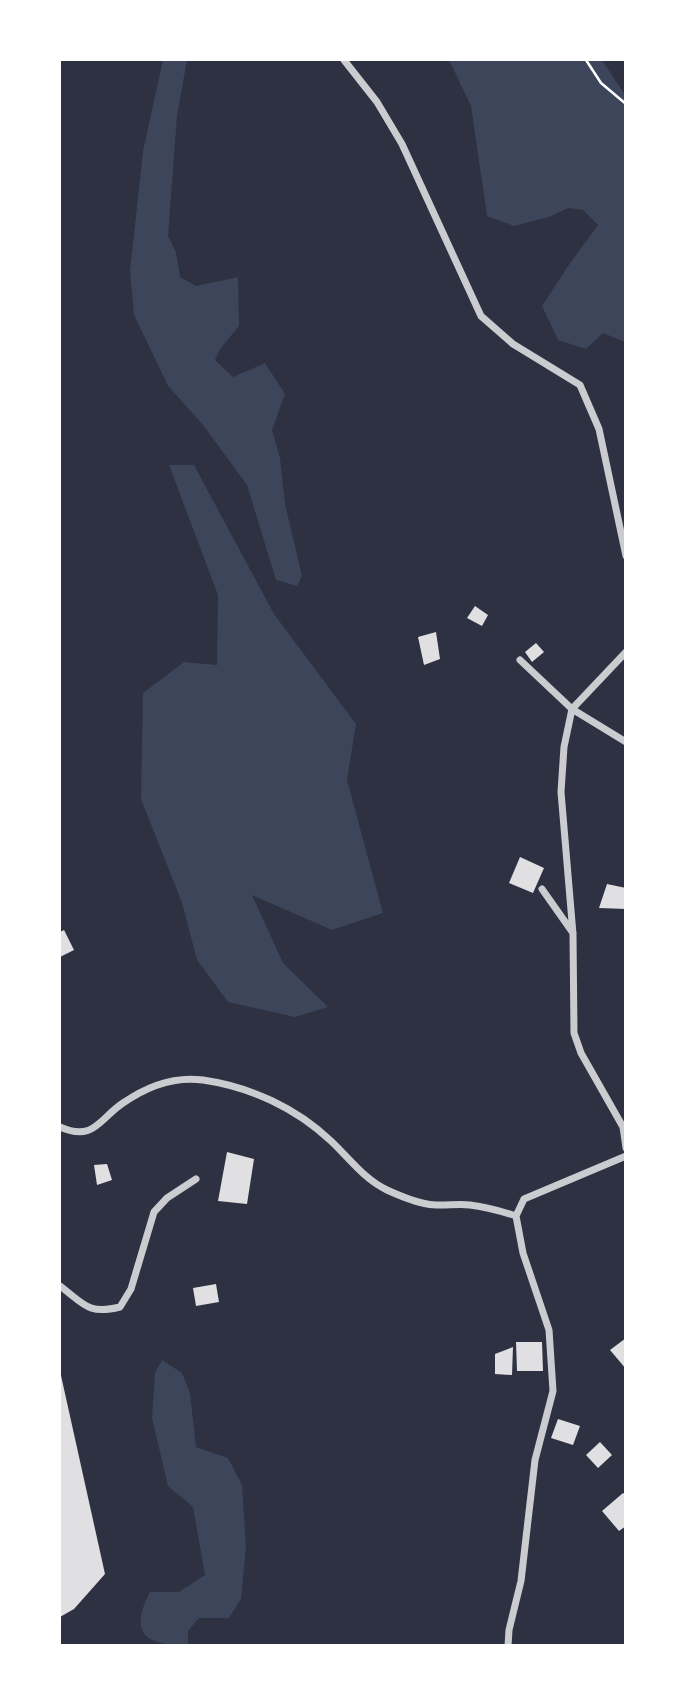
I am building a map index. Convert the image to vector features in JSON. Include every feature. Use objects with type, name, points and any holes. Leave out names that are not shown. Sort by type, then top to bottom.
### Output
[{"type":"street","points":[[344,60],[377,102],[402,145],[481,316],[513,344],[580,385],[599,429],[625,556]]},
{"type":"street","points":[[625,652],[572,709],[564,747],[561,792],[573,934],[574,1033],[582,1053],[624,1126],[625,1149]]},
{"type":"street","points":[[520,660],[572,709],[625,742]]},
{"type":"street","points":[[542,889],[573,934]]},
{"type":"street","points":[[60,1127],[72,1133],[88,1131],[103,1123],[121,1105],[164,1082],[201,1080],[241,1089],[283,1104],[306,1120],[353,1165],[385,1189],[427,1205],[467,1204],[516,1216]]},
{"type":"street","points":[[508,1646],[509,1630],[522,1581],[535,1460],[554,1391],[549,1330],[523,1253],[516,1216],[524,1199],[625,1156]]},
{"type":"street","points":[[60,1286],[91,1309],[103,1311],[120,1307],[131,1289],[154,1212],[167,1198],[196,1179]]},
{"type":"path","points":[[586,60],[601,83],[625,104]]},
{"type":"shaded area","points":[[163,60],[187,60],[177,116],[168,236],[176,252],[180,277],[196,286],[238,277],[239,326],[220,349],[215,360],[233,377],[265,363],[285,394],[272,430],[280,458],[285,504],[302,576],[297,586],[276,580],[247,485],[203,425],[168,386],[134,315],[130,271],[143,151]]},
{"type":"shaded area","points":[[449,60],[602,60],[625,95],[625,342],[603,333],[586,349],[558,340],[542,306],[598,225],[583,210],[568,208],[549,217],[514,226],[487,216],[471,106]]},
{"type":"shaded area","points":[[169,465],[194,465],[274,614],[356,724],[347,780],[383,913],[332,930],[252,895],[283,963],[328,1007],[295,1017],[228,1002],[197,960],[182,903],[141,799],[143,693],[184,662],[217,665],[218,595]]},
{"type":"shaded area","points":[[162,1360],[182,1373],[190,1393],[196,1447],[228,1458],[242,1485],[246,1547],[241,1599],[229,1618],[199,1618],[188,1631],[188,1645],[152,1640],[145,1635],[141,1627],[144,1606],[150,1592],[179,1592],[205,1575],[193,1507],[168,1486],[152,1418],[155,1373]]},
{"type":"building","points":[[475,606],[488,615],[482,626],[467,618]]},
{"type":"building","points":[[436,632],[440,659],[424,665],[418,637]]},
{"type":"building","points":[[536,643],[544,652],[532,662],[525,652]]},
{"type":"building","points":[[520,857],[544,868],[533,893],[509,883]]},
{"type":"building","points":[[607,884],[626,888],[626,909],[599,908]]},
{"type":"building","points":[[64,930],[74,950],[60,957],[60,932]]},
{"type":"building","points":[[227,1152],[254,1159],[247,1204],[218,1201]]},
{"type":"building","points":[[107,1164],[112,1180],[97,1185],[94,1165]]},
{"type":"building","points":[[216,1284],[219,1302],[196,1306],[193,1288]]},
{"type":"building","points":[[626,1338],[626,1369],[610,1350]]},
{"type":"building","points":[[516,1342],[542,1342],[543,1371],[517,1371]]},
{"type":"building","points":[[513,1347],[512,1375],[495,1374],[495,1354]]},
{"type":"building","points":[[60,1371],[105,1574],[74,1609],[60,1617]]},
{"type":"building","points":[[558,1419],[580,1426],[573,1445],[551,1438]]},
{"type":"building","points":[[600,1442],[612,1455],[598,1468],[586,1455]]},
{"type":"building","points":[[623,1493],[626,1495],[626,1526],[619,1531],[602,1511]]}]
